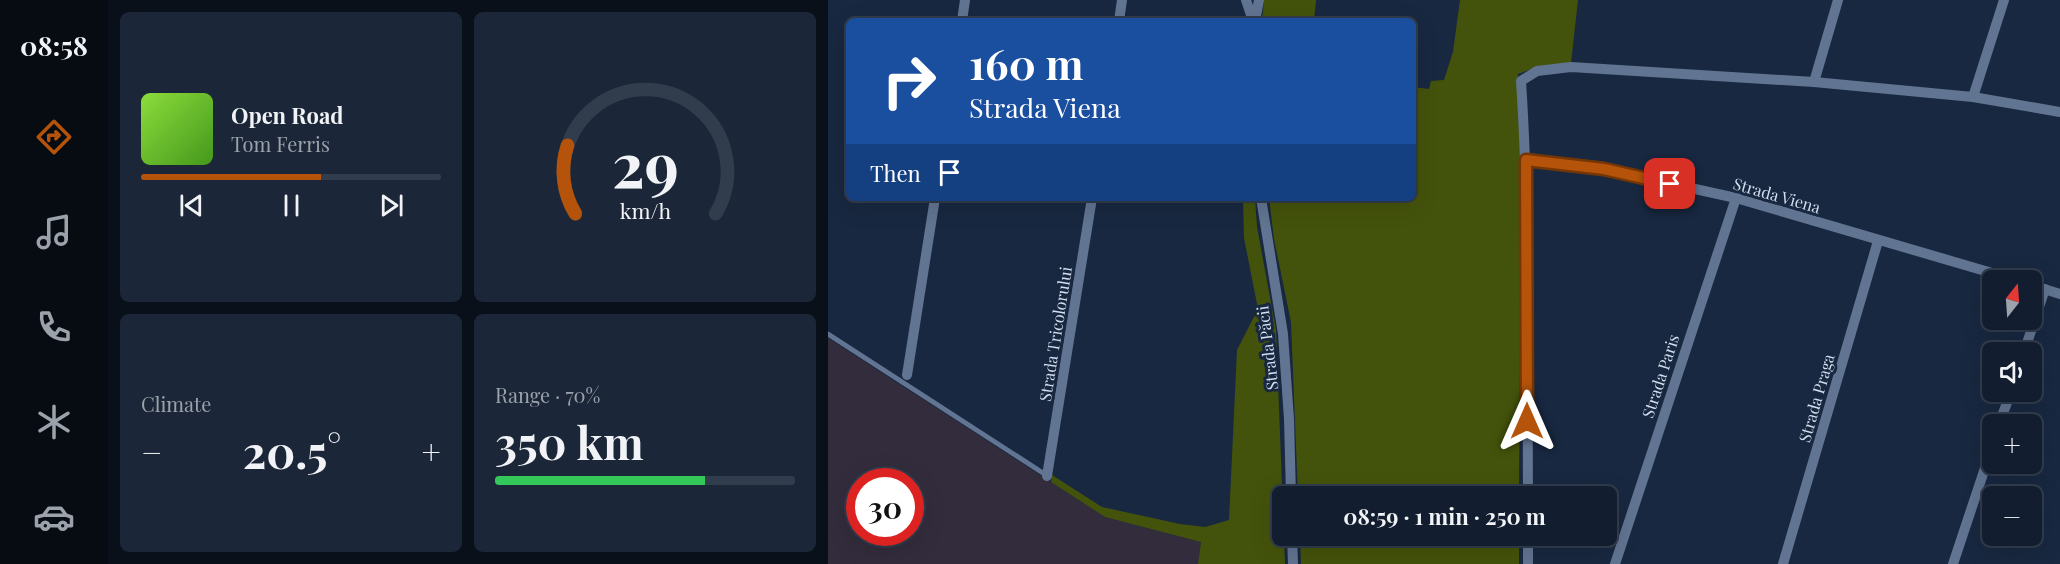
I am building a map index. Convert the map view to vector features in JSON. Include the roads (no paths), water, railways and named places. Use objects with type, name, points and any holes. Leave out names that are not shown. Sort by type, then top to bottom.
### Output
[{"type":"street","points":[[963,18],[966,0]]},
{"type":"street","points":[[1119,18],[1122,0]]},
{"type":"street","points":[[1246,0],[1253,18]]},
{"type":"street","points":[[1255,18],[1258,0]]},
{"type":"street","points":[[1814,82],[1838,0]]},
{"type":"street","points":[[1973,97],[2004,0]]},
{"type":"street","points":[[1528,486],[1526,160],[1521,81],[1537,71],[1570,67],[1814,82],[1973,97],[2060,112]]},
{"type":"street","name":"Strada Viena","points":[[1526,160],[1604,169],[1736,198],[1982,270]]},
{"type":"street","name":"Strada Paris","points":[[1615,564],[1736,198]]},
{"type":"street","points":[[907,375],[935,201]]},
{"type":"street","name":"Strada Tricolorului","points":[[1047,476],[1092,201]]},
{"type":"street","name":"Strada Păcii","points":[[1262,201],[1283,334],[1290,419],[1291,486]]},
{"type":"street","name":"Strada Praga","points":[[1783,564],[1878,241]]},
{"type":"street","points":[[2042,288],[2060,294]]},
{"type":"street","points":[[2027,342],[2045,289]]},
{"type":"street","points":[[1953,564],[1983,474]]},
{"type":"street","points":[[1292,546],[1293,564]]},
{"type":"street","points":[[1528,546],[1528,564]]},
{"type":"lane","points":[[828,334],[1047,476]]}]
